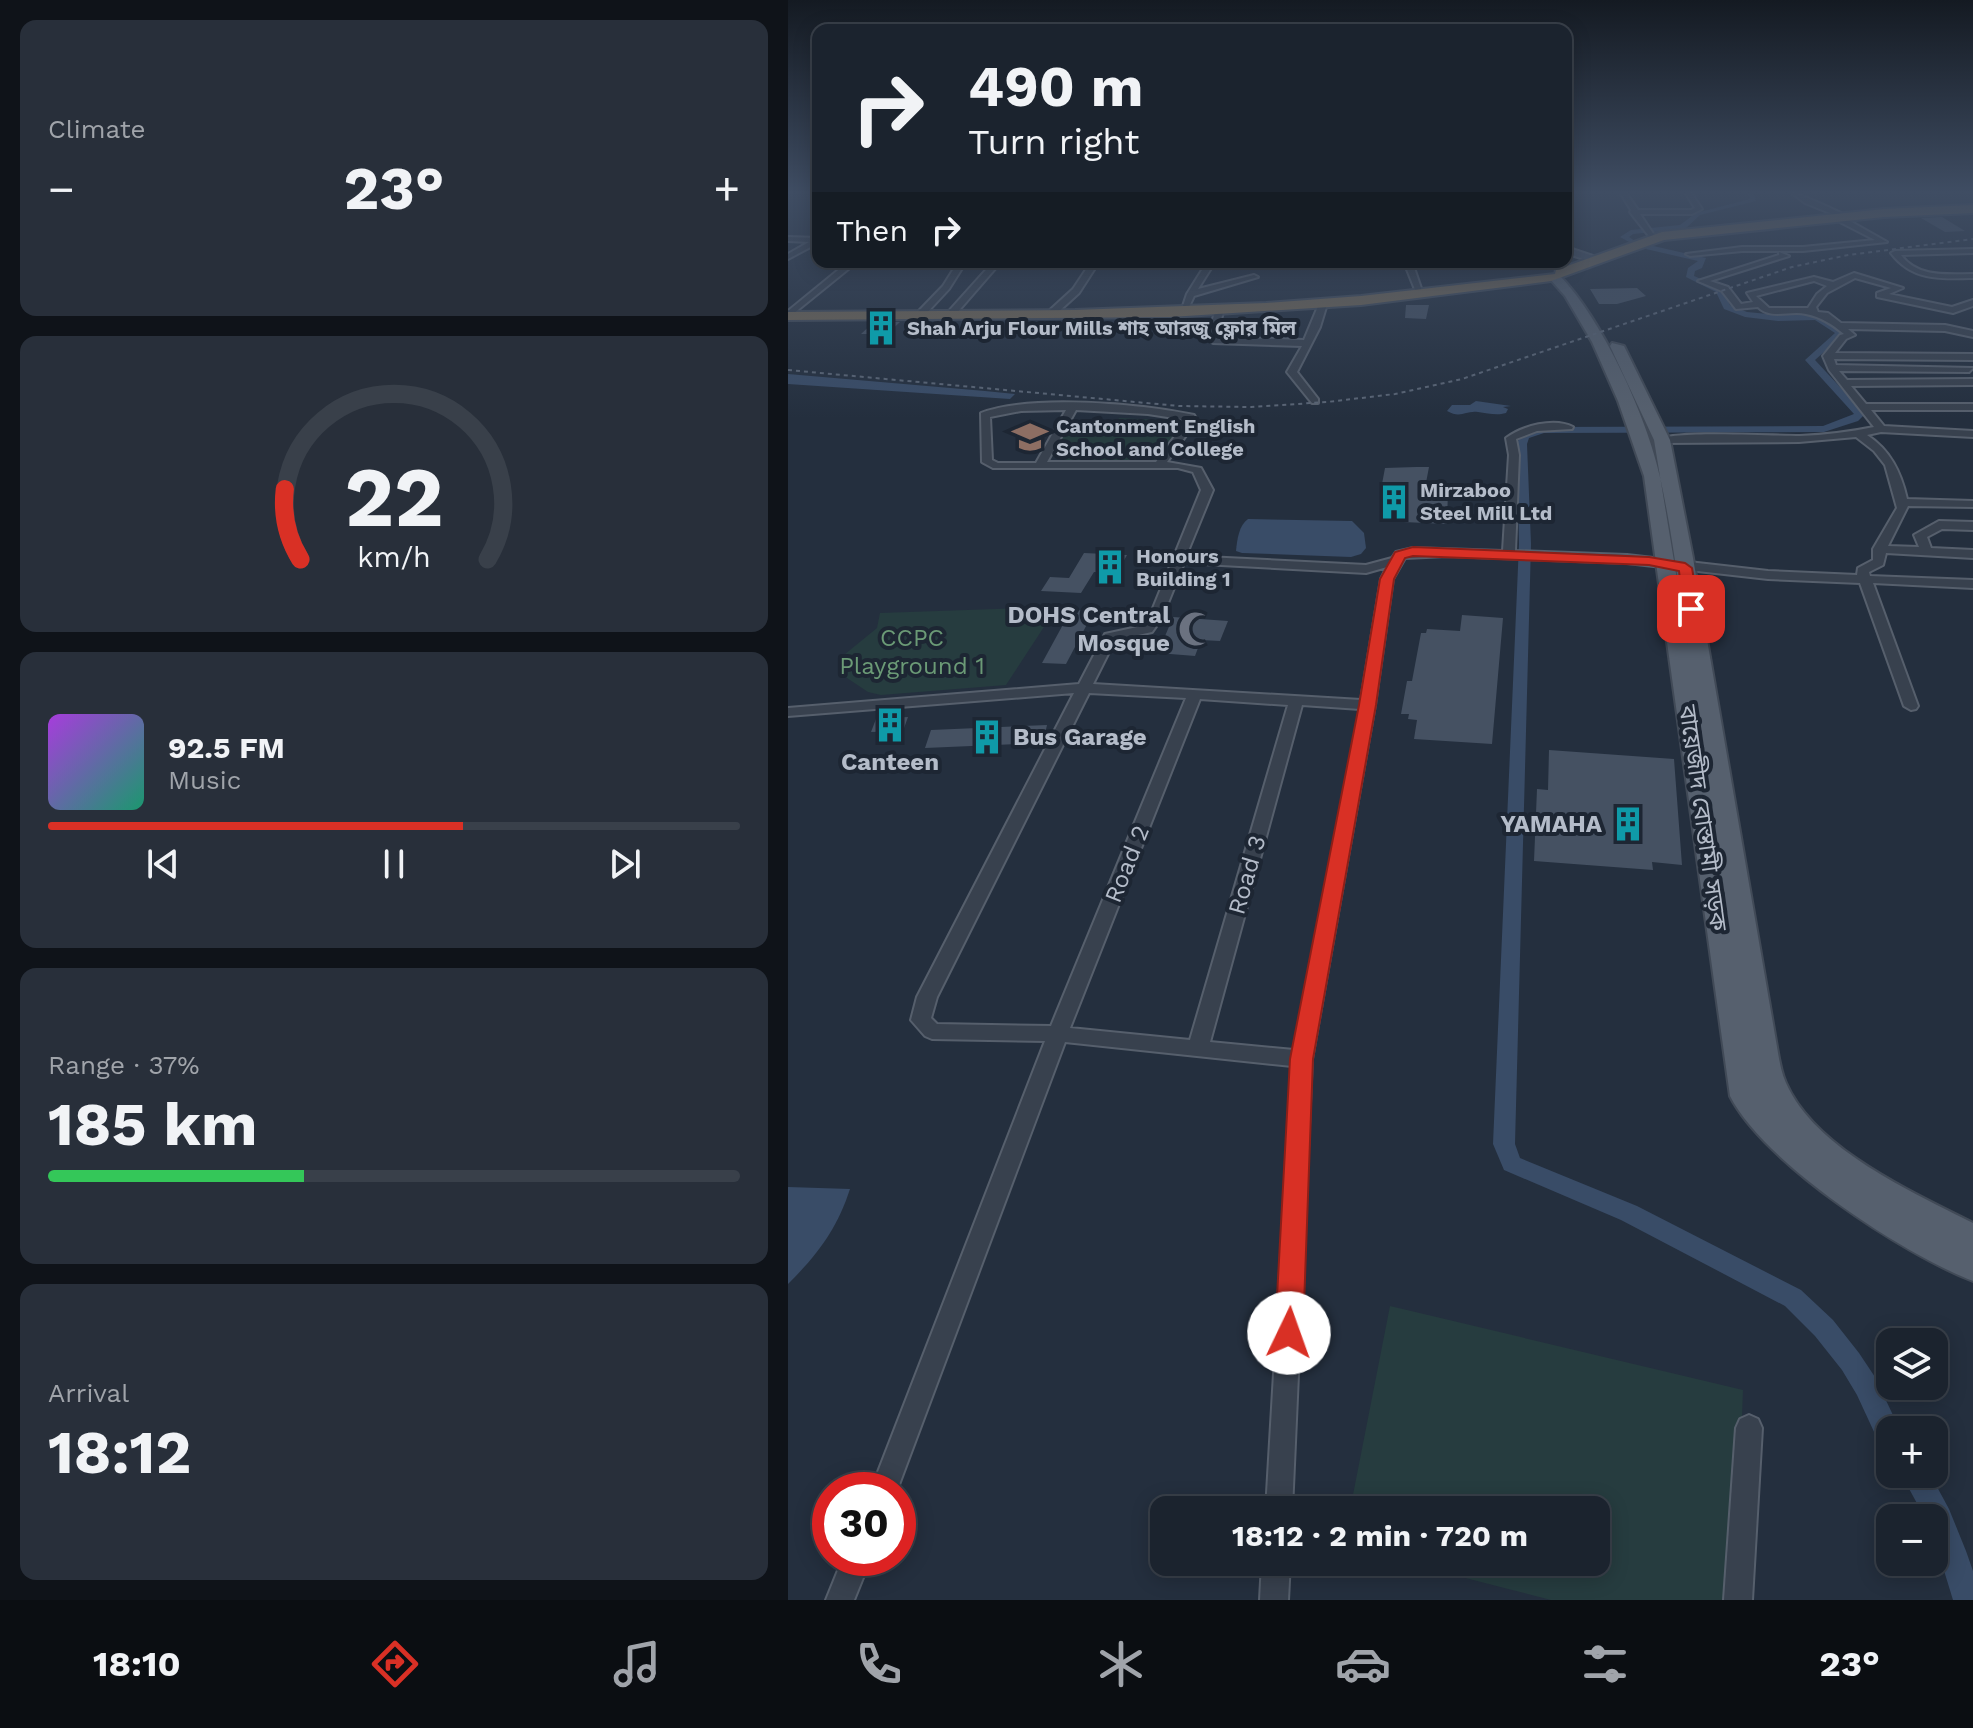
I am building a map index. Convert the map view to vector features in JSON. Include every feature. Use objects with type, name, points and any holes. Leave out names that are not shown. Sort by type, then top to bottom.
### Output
[{"type":"highway","points":[[920,314],[1053,312],[1188,301],[1420,292],[1560,276],[1576,269]]},
{"type":"highway","points":[[788,315],[1220,309],[1323,304],[1426,295],[1560,276],[1580,269]]},
{"type":"main road","name":"বায়েজীদ বোস্তামী সড়ক","points":[[1560,276],[1603,315],[1651,433],[1652,476],[1676,566],[1762,1047],[1773,1089],[1797,1127],[1840,1162],[1973,1240]]},
{"type":"main road","name":"বায়েজীদ বোস্তামী সড়ক","points":[[1560,276],[1586,314],[1651,433]]},
{"type":"main road","name":"বায়েজীদ বোস্তামী সড়ক","points":[[1676,566],[1745,1096],[1767,1125],[1826,1179],[1973,1265]]},
{"type":"street","points":[[788,315],[845,269]]},
{"type":"street","points":[[920,314],[946,287],[958,269]]},
{"type":"street","points":[[952,313],[991,269]]},
{"type":"street","points":[[1053,312],[1076,291],[1091,269]]},
{"type":"street","points":[[1188,301],[1207,269]]},
{"type":"street","points":[[1411,269],[1420,292]]},
{"type":"street","points":[[1743,269],[1702,281],[1725,289],[1739,307],[1760,304]]},
{"type":"street","points":[[1907,269],[1920,275],[1973,276]]},
{"type":"street","points":[[1813,311],[1817,296],[1854,275],[1899,288],[1880,295],[1953,310],[1973,303]]},
{"type":"street","points":[[1188,301],[1217,285],[1254,277]]},
{"type":"street","points":[[1828,356],[1843,337],[1851,335],[1841,326],[1813,311],[1767,311],[1750,295],[1814,279],[1833,285]]},
{"type":"street","points":[[1315,401],[1292,372],[1319,319],[1323,304]]},
{"type":"street","points":[[1220,309],[1213,340],[1306,343]]},
{"type":"street","points":[[1841,326],[1945,328],[1973,334]]},
{"type":"street","points":[[1828,356],[1973,357]]},
{"type":"street","points":[[1828,356],[1832,368],[1867,407],[1881,429]]},
{"type":"street","points":[[1832,368],[1969,369]]},
{"type":"street","points":[[1844,383],[1973,382]]},
{"type":"street","points":[[1160,464],[1192,420],[1190,417],[1017,405],[992,409],[985,415],[987,462],[997,466],[1149,468],[1160,464],[1197,470],[1207,490],[1180,559],[1147,629],[1110,637],[927,997],[921,1020],[932,1031],[1058,1034],[1302,1059]]},
{"type":"street","points":[[1867,407],[1973,407]]},
{"type":"street","points":[[1039,467],[1072,408]]},
{"type":"street","points":[[1519,554],[1511,438],[1535,428],[1568,427]]},
{"type":"street","points":[[1651,433],[1810,440],[1881,429],[1973,434]]},
{"type":"street","points":[[1859,434],[1871,441],[1895,470],[1902,502],[1903,508],[1884,534],[1879,562],[1862,571],[1911,706]]},
{"type":"street","points":[[1902,502],[1973,504]]},
{"type":"street","points":[[1927,552],[1920,535],[1931,532],[1939,525],[1973,526]]},
{"type":"street","points":[[1879,549],[1973,554]]},
{"type":"street","points":[[1280,1496],[1302,1059],[1368,705],[1387,579],[1400,555],[1413,552],[1627,559],[1768,575],[1973,584]]},
{"type":"street","points":[[1180,559],[1366,569],[1396,561]]},
{"type":"street","points":[[788,712],[1084,688],[1368,705]]},
{"type":"street","name":"Road 2","points":[[891,1472],[1058,1034],[1195,695]]},
{"type":"street","name":"Road 3","points":[[1198,1048],[1296,701]]},
{"type":"street","points":[[1738,1600],[1749,1428]]},
{"type":"street","points":[[840,1600],[850,1576]]},
{"type":"street","points":[[1274,1600],[1275,1576]]},
{"type":"green space","points":[[1119,418],[1183,421],[1153,465],[1059,463],[1063,457],[1050,456],[1070,424],[1114,426]]},
{"type":"green space","name":"CCPC Playground 1","points":[[1057,607],[1006,685],[881,695],[868,692],[844,676],[839,659],[877,628],[880,613]]},
{"type":"green space","points":[[1390,1306],[1743,1390],[1735,1600],[1551,1600],[1458,1576],[1610,1576],[1610,1496],[1353,1496]]},
{"type":"water","points":[[788,374],[1015,394],[1010,399],[788,384]]},
{"type":"water","points":[[1476,401],[1511,406],[1503,407],[1508,409],[1506,413],[1499,414],[1456,414],[1447,411],[1452,405],[1470,405]]},
{"type":"water","points":[[1248,519],[1352,521],[1364,533],[1366,548],[1361,554],[1351,557],[1242,553],[1236,551],[1237,542]]},
{"type":"water","points":[[788,1187],[850,1189],[825,1240],[788,1284]]},
{"type":"building","points":[[1637,288],[1646,296],[1617,304],[1599,304],[1590,289]]},
{"type":"building","points":[[1406,305],[1429,305],[1426,319],[1405,318]]},
{"type":"building","name":"Shah Arju Flour Mills শাহ আরজু ফ্লোর মিল","points":[[874,322],[900,322],[887,334],[861,334]]},
{"type":"building","points":[[1429,467],[1425,488],[1448,489],[1447,524],[1381,521],[1388,484],[1382,484],[1385,468]]},
{"type":"building","points":[[1084,553],[1127,555],[1117,573],[1094,572],[1081,593],[1041,591],[1050,577],[1069,578]]},
{"type":"building","points":[[1071,610],[1094,611],[1066,664],[1042,663]]},
{"type":"building","points":[[1462,615],[1503,618],[1492,744],[1414,739],[1417,720],[1408,719],[1409,714],[1401,714],[1407,681],[1412,681],[1421,633],[1426,633],[1427,629],[1460,631]]},
{"type":"building","name":"DOHS Central Mosque","points":[[1173,617],[1228,621],[1220,641],[1201,640],[1195,656],[1158,653]]},
{"type":"building","name":"Canteen","points":[[908,717],[903,731],[871,732],[876,719]]},
{"type":"building","name":"Bus Garage","points":[[1047,725],[1043,743],[925,748],[931,730]]},
{"type":"building","name":"YAMAHA","points":[[1549,750],[1674,759],[1682,865],[1652,862],[1653,870],[1534,861],[1537,789],[1548,790]]},
{"type":"waterway","points":[[1694,269],[1690,277],[1719,290],[1727,307],[1745,314],[1778,318],[1817,317],[1840,333],[1810,360],[1860,414],[1824,429],[1543,430],[1525,436],[1522,444],[1525,544],[1504,1144],[1512,1164],[1629,1213],[1793,1298],[1824,1328],[1850,1362],[1866,1386],[1879,1416]]},
{"type":"waterway","points":[[1924,1488],[1946,1534],[1967,1600]]},
{"type":"railway","points":[[788,370],[1179,406],[1251,407],[1327,402],[1395,394],[1462,379],[1787,269]]},
{"type":"place","name":"Shah Arju Flour Mills শাহ আরজু ফ্লোর মিল","points":[[881,328]]},
{"type":"place","name":"Cantonment English School and College","points":[[1030,437]]},
{"type":"place","name":"Mirzaboo Steel Mill Ltd","points":[[1394,502]]},
{"type":"place","name":"Honours Building 1","points":[[1110,567]]},
{"type":"place","name":"DOHS Central Mosque","points":[[1196,629]]},
{"type":"place","name":"Canteen","points":[[890,725]]},
{"type":"place","name":"Bus Garage","points":[[987,737]]},
{"type":"place","name":"YAMAHA","points":[[1628,824]]},
{"type":"route","points":[[1289,1333],[1302,1059],[1368,705],[1387,579],[1396,561],[1400,555],[1413,552],[1649,561],[1685,568],[1691,609]]}]
